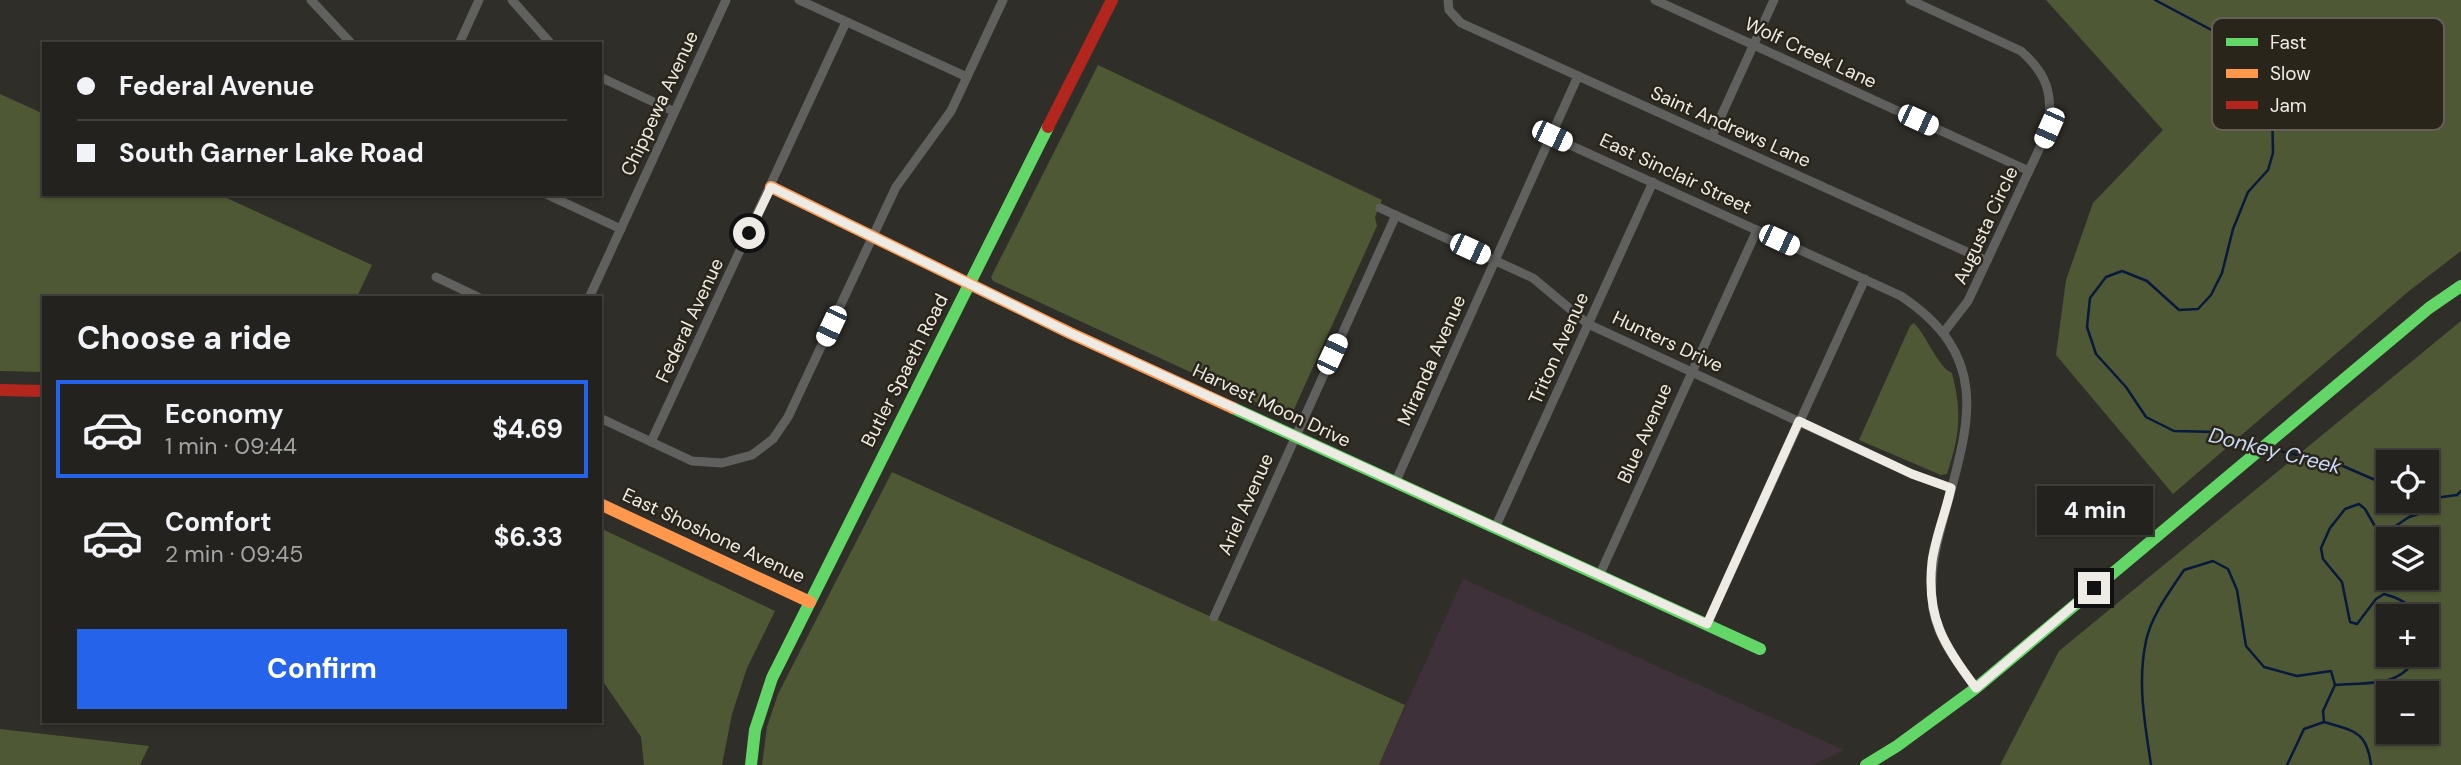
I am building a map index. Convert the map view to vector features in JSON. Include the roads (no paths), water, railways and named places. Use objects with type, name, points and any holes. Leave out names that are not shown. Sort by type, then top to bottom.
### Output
[{"type":"main road","name":"Butler Spaeth Road","points":[[751,765],[755,730],[772,678],[1112,0]]},
{"type":"main road","name":"Harvest Moon Drive","points":[[771,187],[1070,333],[1760,649]]},
{"type":"main road","points":[[1866,765],[1906,740],[1976,688],[2291,422],[2429,308],[2461,286]]},
{"type":"main road","points":[[0,390],[42,391]]},
{"type":"main road","name":"East Shoshone Avenue","points":[[602,505],[810,602]]},
{"type":"street","points":[[311,0],[350,42]]},
{"type":"street","points":[[460,42],[479,0]]},
{"type":"street","points":[[512,0],[549,42]]},
{"type":"street","name":"Chippewa Avenue","points":[[590,296],[726,0]]},
{"type":"street","points":[[799,0],[967,77]]},
{"type":"street","points":[[602,419],[692,461],[722,463],[752,455],[773,439],[788,417],[896,187],[951,111],[1003,0]]},
{"type":"street","name":"Saint Andrews Lane","points":[[1448,0],[1449,9],[1461,23],[1987,261]]},
{"type":"street","name":"Wolf Creek Lane","points":[[1655,0],[2029,171]]},
{"type":"street","points":[[1712,136],[1774,0]]},
{"type":"street","name":"Augusta Circle","points":[[1910,0],[2021,51],[2036,64],[2048,85],[2051,106],[2049,128],[1987,261],[1968,301],[1944,332]]},
{"type":"street","name":"Federal Avenue","points":[[651,442],[846,22]]},
{"type":"street","name":"Miranda Avenue","points":[[1395,483],[1578,75]]},
{"type":"street","points":[[602,78],[673,111]]},
{"type":"street","name":"East Sinclair Street","points":[[1537,130],[1902,296],[1924,312],[1944,332],[1958,354],[1967,386],[1967,418],[1932,561],[1931,600],[1946,647],[1976,688]]},
{"type":"street","name":"Triton Avenue","points":[[1495,528],[1653,182]]},
{"type":"street","points":[[550,196],[621,229]]},
{"type":"street","name":"Hunters Drive","points":[[1380,208],[1533,278],[1588,324],[1912,474],[1951,488]]},
{"type":"street","name":"Ariel Avenue","points":[[1214,617],[1396,215]]},
{"type":"street","name":"Blue Avenue","points":[[1599,576],[1757,230]]},
{"type":"street","points":[[436,277],[476,296]]},
{"type":"street","points":[[1707,624],[1865,279]]},
{"type":"waterway","name":"Donkey Creek","points":[[2155,0],[2212,30]]},
{"type":"waterway","name":"Donkey Creek","points":[[2257,445],[2218,432],[2174,431],[2146,417],[2126,387],[2096,354],[2087,327],[2090,298],[2106,277],[2122,271],[2147,281],[2179,310],[2198,309],[2211,295],[2222,273],[2233,229],[2248,192],[2268,170],[2273,153],[2272,130]]},
{"type":"waterway","name":"Donkey Creek","points":[[2270,449],[2336,463],[2376,480]]},
{"type":"waterway","name":"Donkey Creek","points":[[2439,497],[2457,495],[2461,491]]},
{"type":"waterway","points":[[2406,604],[2384,594],[2376,599],[2357,624],[2350,622],[2342,582],[2323,559],[2321,548],[2330,528],[2345,509],[2359,504],[2376,528],[2388,531],[2409,517],[2421,513]]},
{"type":"waterway","points":[[2151,765],[2144,719],[2143,657],[2148,632],[2167,595],[2184,570],[2213,561],[2228,569],[2237,590],[2246,646],[2264,667],[2297,676],[2331,671],[2335,685]]},
{"type":"waterway","points":[[2371,765],[2362,739],[2351,731],[2324,722],[2323,711],[2335,685],[2382,681],[2393,678],[2409,667]]},
{"type":"waterway","points":[[2287,765],[2304,729],[2324,722]]}]
